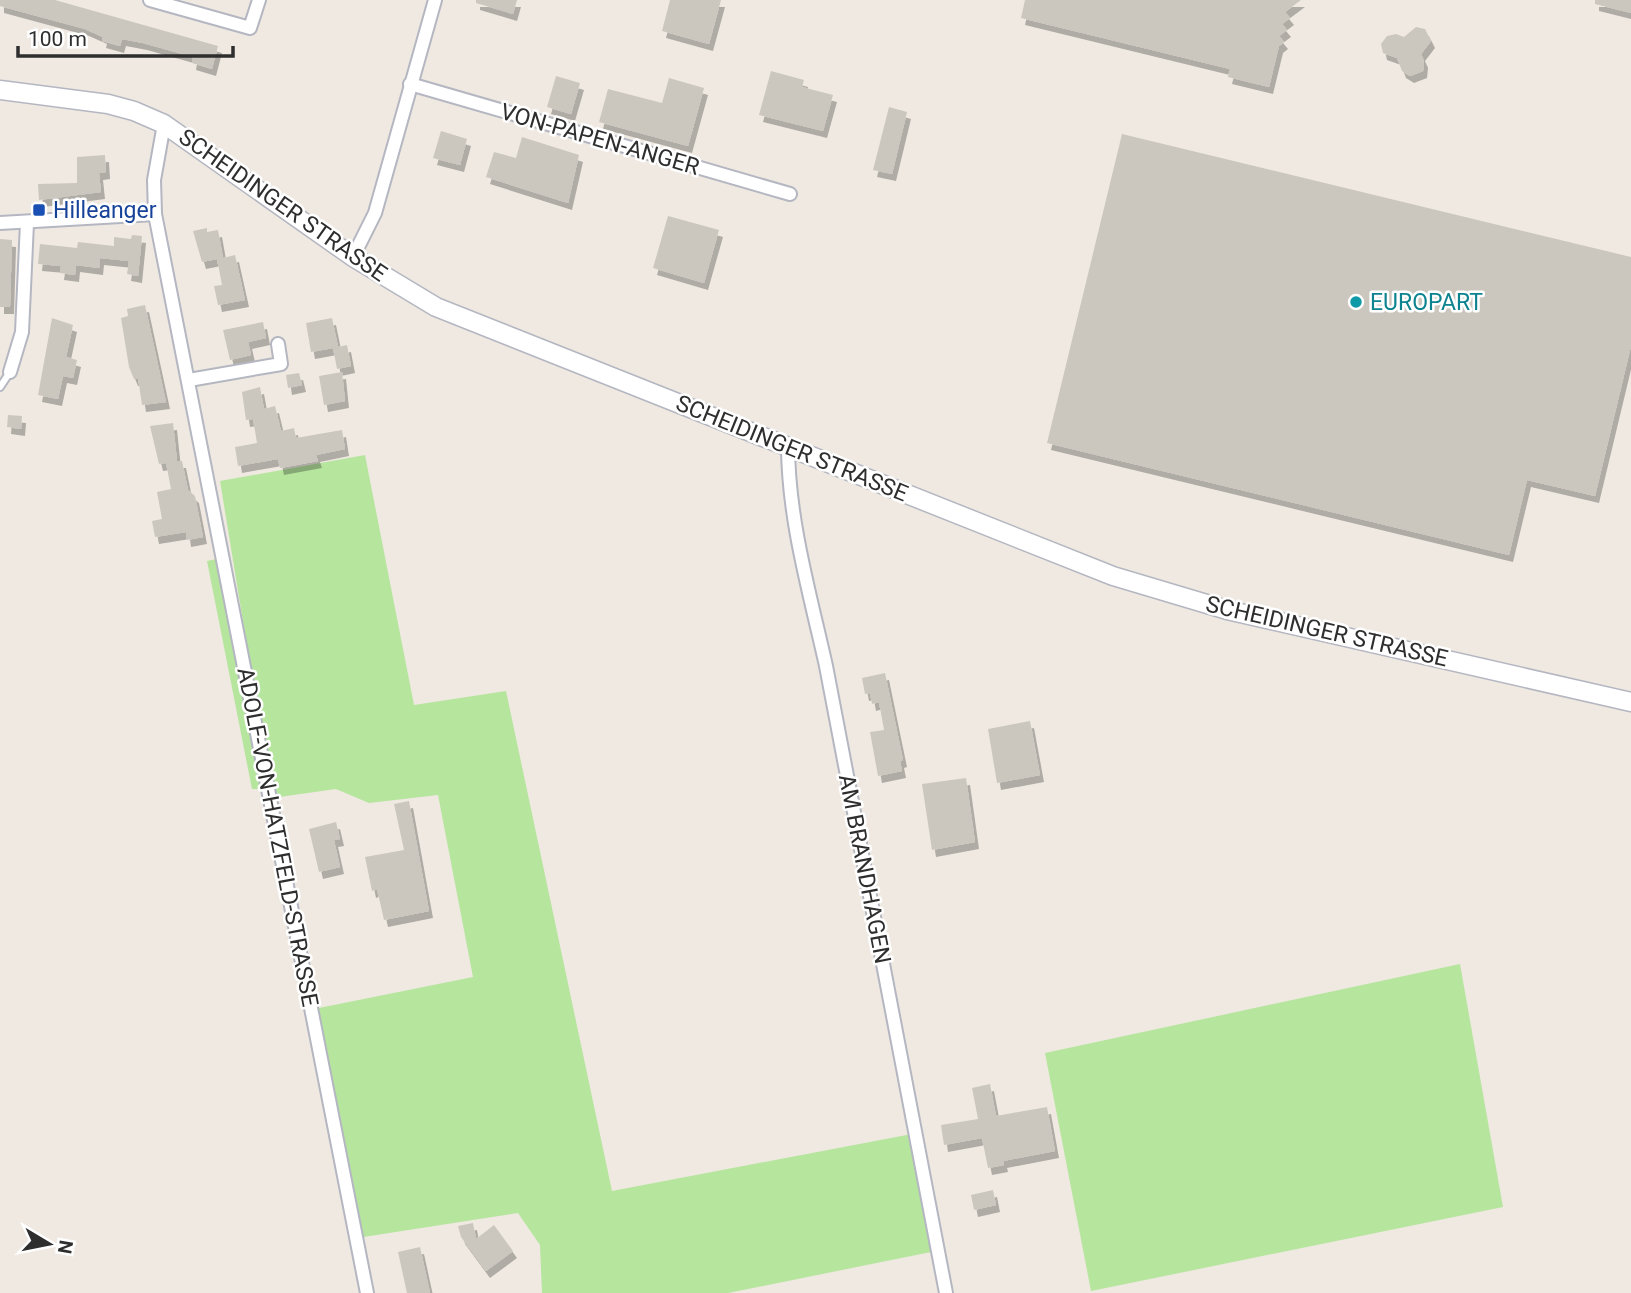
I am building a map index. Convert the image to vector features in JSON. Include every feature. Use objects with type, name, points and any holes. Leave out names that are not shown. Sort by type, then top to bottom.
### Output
[{"type":"main road","name":"SCHEIDINGER STRASSE","points":[[0,90],[108,104],[134,111],[164,124],[353,257],[436,307],[1126,580],[1227,610],[1631,702]]},
{"type":"street","points":[[150,0],[250,28],[259,0]]},
{"type":"street","points":[[353,257],[375,213],[435,0]]},
{"type":"street","name":"VON-PAPEN-ANGER","points":[[410,84],[790,194]]},
{"type":"street","name":"ADOLF-VON-HATZFELD-STRASSE","points":[[164,124],[154,180],[155,214],[367,1293]]},
{"type":"street","points":[[0,223],[155,214]]},
{"type":"street","points":[[10,372],[22,332],[27,223]]},
{"type":"street","points":[[189,380],[281,364],[278,344]]},
{"type":"street","name":"AM BRANDHAGEN","points":[[788,445],[788,472],[803,564],[829,679],[946,1293]]},
{"type":"lane","points":[[0,387],[10,372]]},
{"type":"green space","points":[[365,455],[414,705],[506,691],[612,1191],[912,1134],[936,1251],[728,1293],[542,1293],[540,1245],[518,1213],[357,1238],[314,1009],[473,977],[438,795],[369,803],[336,789],[272,798],[220,481]]},
{"type":"green space","points":[[221,558],[266,789],[252,789],[207,561]]},
{"type":"green space","points":[[1460,964],[1503,1207],[1091,1291],[1045,1053]]},
{"type":"building","points":[[0,0],[55,0],[218,46],[212,69],[192,63],[193,57],[143,43],[122,39],[120,46],[102,41],[103,37],[85,29],[0,6]]},
{"type":"building","points":[[476,0],[517,0],[513,14],[476,3]]},
{"type":"building","points":[[670,0],[721,0],[709,44],[662,31]]},
{"type":"building","points":[[1025,0],[1301,0],[1285,12],[1290,18],[1282,24],[1287,30],[1279,36],[1284,42],[1279,46],[1269,87],[1228,77],[1230,69],[1021,18]]},
{"type":"building","points":[[1595,0],[1631,0],[1631,13],[1595,4]]},
{"type":"building","points":[[1416,27],[1425,29],[1431,41],[1421,54],[1424,61],[1423,71],[1410,76],[1402,71],[1397,58],[1383,53],[1381,44],[1387,36],[1396,34],[1404,37]]},
{"type":"building","points":[[771,71],[804,80],[802,87],[833,95],[823,131],[759,115]]},
{"type":"building","points":[[556,76],[580,83],[571,114],[547,107]]},
{"type":"building","points":[[669,78],[704,88],[688,146],[599,122],[608,89],[662,103]]},
{"type":"building","points":[[889,107],[907,112],[892,174],[873,170]]},
{"type":"building","points":[[441,131],[467,139],[460,165],[433,158]]},
{"type":"building","name":"EUROPART","points":[[1122,134],[1631,257],[1631,346],[1595,496],[1527,480],[1509,555],[1047,443]]},
{"type":"building","points":[[522,137],[579,155],[568,203],[486,177],[494,152],[516,158]]},
{"type":"building","points":[[105,155],[106,172],[99,173],[101,192],[39,200],[38,184],[77,183],[77,157]]},
{"type":"building","points":[[668,216],[719,230],[704,283],[653,268]]},
{"type":"building","points":[[207,228],[207,232],[218,230],[223,258],[235,255],[245,300],[218,305],[214,286],[222,285],[217,259],[202,262],[193,231]]},
{"type":"building","points":[[132,235],[142,236],[138,276],[127,274],[129,261],[100,258],[99,268],[76,265],[75,275],[60,273],[61,266],[38,264],[40,244],[77,248],[78,242],[114,246],[114,237],[131,239]]},
{"type":"building","points":[[0,239],[12,240],[10,307],[0,307]]},
{"type":"building","points":[[145,305],[166,402],[142,405],[138,378],[134,379],[129,367],[121,318],[128,316],[127,309]]},
{"type":"building","points":[[52,318],[73,325],[66,357],[77,360],[73,378],[63,376],[58,399],[38,395]]},
{"type":"building","points":[[332,318],[338,347],[347,345],[351,366],[337,369],[333,348],[311,352],[306,323]]},
{"type":"building","points":[[263,322],[266,338],[248,342],[251,355],[230,360],[223,330]]},
{"type":"building","points":[[342,372],[345,401],[324,405],[319,376]]},
{"type":"building","points":[[299,373],[302,385],[288,388],[286,375]]},
{"type":"building","points":[[260,387],[264,409],[275,406],[281,431],[294,428],[296,438],[342,430],[345,449],[316,455],[318,461],[280,468],[278,459],[238,466],[235,447],[257,443],[253,419],[246,420],[242,392]]},
{"type":"building","points":[[8,415],[22,416],[21,429],[7,427]]},
{"type":"building","points":[[173,423],[177,461],[182,461],[188,490],[195,496],[203,537],[187,540],[186,532],[155,537],[152,521],[162,519],[157,492],[171,489],[166,463],[159,464],[150,426]]},
{"type":"building","points":[[885,673],[903,760],[900,761],[902,771],[878,776],[870,732],[884,730],[879,702],[872,704],[870,693],[865,694],[862,678]]},
{"type":"building","points":[[1030,721],[1040,775],[997,783],[988,729]]},
{"type":"building","points":[[966,778],[975,842],[932,850],[922,784]]},
{"type":"building","points":[[409,801],[429,911],[384,920],[377,889],[372,891],[365,857],[404,850],[394,804]]},
{"type":"building","points":[[336,822],[340,839],[334,840],[340,867],[319,872],[309,829]]},
{"type":"building","points":[[990,1084],[996,1116],[1047,1107],[1055,1151],[1003,1161],[1004,1165],[988,1168],[982,1138],[944,1145],[941,1125],[978,1119],[972,1088]]},
{"type":"building","points":[[993,1190],[996,1205],[974,1210],[971,1195]]},
{"type":"building","points":[[473,1223],[476,1239],[494,1225],[513,1251],[486,1271],[461,1237],[458,1226]]},
{"type":"building","points":[[420,1247],[430,1293],[407,1293],[398,1252]]},
{"type":"place","name":"Hilleanger","points":[[39,210]]},
{"type":"place","name":"EUROPART","points":[[1356,302]]}]
